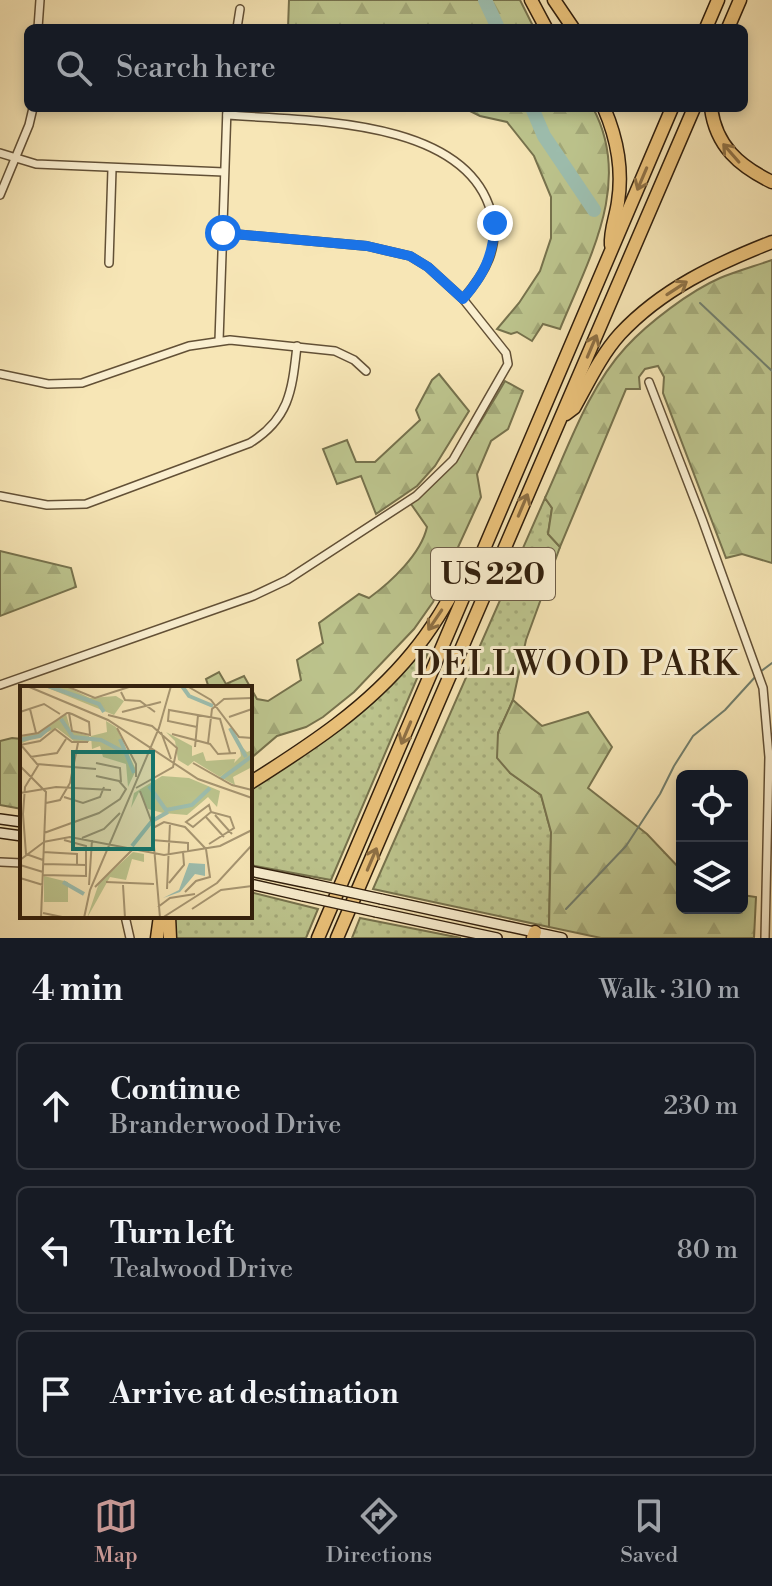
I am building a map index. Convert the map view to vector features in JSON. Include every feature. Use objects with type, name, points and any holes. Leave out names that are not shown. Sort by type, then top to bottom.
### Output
[{"type":"highway","points":[[531,0],[544,24]]},
{"type":"highway","points":[[554,0],[570,24]]},
{"type":"highway","points":[[709,23],[718,0]]},
{"type":"highway","points":[[730,24],[740,0]]},
{"type":"highway","points":[[605,112],[615,138],[620,174],[619,198],[610,232],[611,249]]},
{"type":"highway","name":"US 220","points":[[318,935],[670,112]]},
{"type":"highway","points":[[561,418],[692,112]]},
{"type":"highway","points":[[712,112],[717,133],[730,155],[772,182]]},
{"type":"highway","name":"US 220","points":[[340,936],[561,418],[574,408],[619,336],[673,289],[718,264],[772,245]]},
{"type":"highway","points":[[252,782],[345,720],[383,685],[414,651],[468,565],[479,557]]},
{"type":"highway","points":[[157,938],[160,918]]},
{"type":"highway","points":[[169,918],[170,938]]},
{"type":"main road","points":[[0,819],[20,822]]},
{"type":"main road","points":[[0,833],[20,836]]},
{"type":"main road","points":[[252,871],[538,936],[562,938]]},
{"type":"main road","points":[[252,884],[497,938]]},
{"type":"street","points":[[38,24],[40,0]]},
{"type":"street","points":[[238,24],[240,9]]},
{"type":"street","points":[[0,195],[32,112]]},
{"type":"street","points":[[219,341],[227,112]]},
{"type":"street","points":[[236,112],[365,127],[410,139],[453,161],[471,175],[489,203],[495,223],[494,246],[488,265],[463,299]]},
{"type":"street","points":[[0,153],[36,164],[224,172]]},
{"type":"street","points":[[109,263],[112,169]]},
{"type":"street","points":[[0,685],[253,596],[287,580],[416,496],[453,460],[508,364],[506,353],[463,299],[428,267],[410,256],[367,246],[223,233]]},
{"type":"street","points":[[0,374],[38,383],[82,383],[178,349],[219,341],[335,351],[354,360],[366,371]]},
{"type":"street","points":[[0,496],[53,506],[86,504],[250,443],[268,429],[284,409],[293,384],[297,346]]},
{"type":"street","points":[[649,382],[757,667],[770,734],[770,856],[765,938]]},
{"type":"street","points":[[0,862],[20,863]]},
{"type":"street","points":[[125,918],[130,938]]},
{"type":"green space","points":[[289,0],[520,0],[532,24],[288,24]]},
{"type":"green space","points":[[472,112],[595,112],[604,136],[609,164],[608,192],[594,248],[560,329],[543,324],[532,341],[517,332],[511,334],[497,329],[540,271],[551,238],[551,197],[534,156],[507,122]]},
{"type":"green space","points":[[772,260],[772,563],[742,554],[726,558],[663,393],[664,377],[658,366],[645,369],[639,377],[640,389],[626,389],[560,547],[548,534],[552,508],[545,498],[580,419],[613,363],[646,328],[683,299],[720,278]]},
{"type":"green space","points":[[439,374],[469,411],[435,466],[417,486],[376,514],[361,476],[337,484],[323,449],[347,440],[356,462],[375,462],[420,420],[416,410],[432,380]]},
{"type":"green space","points":[[505,381],[523,391],[508,429],[491,441],[477,474],[481,497],[433,602],[414,629],[354,692],[323,717],[306,727],[277,736],[252,757],[252,690],[257,699],[268,701],[301,680],[297,660],[323,643],[319,623],[359,594],[369,598],[412,557],[427,527],[411,504],[440,477],[475,431]]},
{"type":"green space","points":[[545,498],[552,508],[548,534],[560,547],[526,640],[513,700],[498,733],[510,773],[541,795],[551,832],[549,927],[373,889]]},
{"type":"green space","points":[[0,551],[71,568],[76,587],[0,616]]},
{"type":"green space","points":[[424,645],[430,648],[331,880],[252,865],[252,786],[324,740]]},
{"type":"green space","points":[[219,672],[226,684],[244,676],[250,686],[208,686],[206,679]]},
{"type":"green space","points":[[513,700],[542,726],[588,712],[612,747],[588,788],[647,834],[676,865],[676,914],[748,914],[748,896],[756,897],[754,938],[601,938],[549,927],[551,832],[541,795],[510,773],[497,758],[498,733]]},
{"type":"green space","points":[[20,739],[20,809],[0,805],[0,741]]},
{"type":"green space","points":[[252,892],[318,909],[306,938],[175,938],[174,918],[252,918]]},
{"type":"green space","points":[[360,918],[461,938],[352,938]]},
{"type":"waterway","points":[[485,0],[496,24]]},
{"type":"waterway","points":[[534,112],[544,136],[594,210]]},
{"type":"waterway","points":[[700,303],[772,371]]},
{"type":"waterway","points":[[760,672],[772,663]]},
{"type":"waterway","points":[[566,909],[626,846],[693,736],[725,710],[756,676]]},
{"type":"district","name":"DELLWOOD PARK","points":[[577,663]]},
{"type":"route","points":[[223,233],[367,246],[410,256],[428,267],[463,299],[488,265],[494,246],[495,223]]}]
